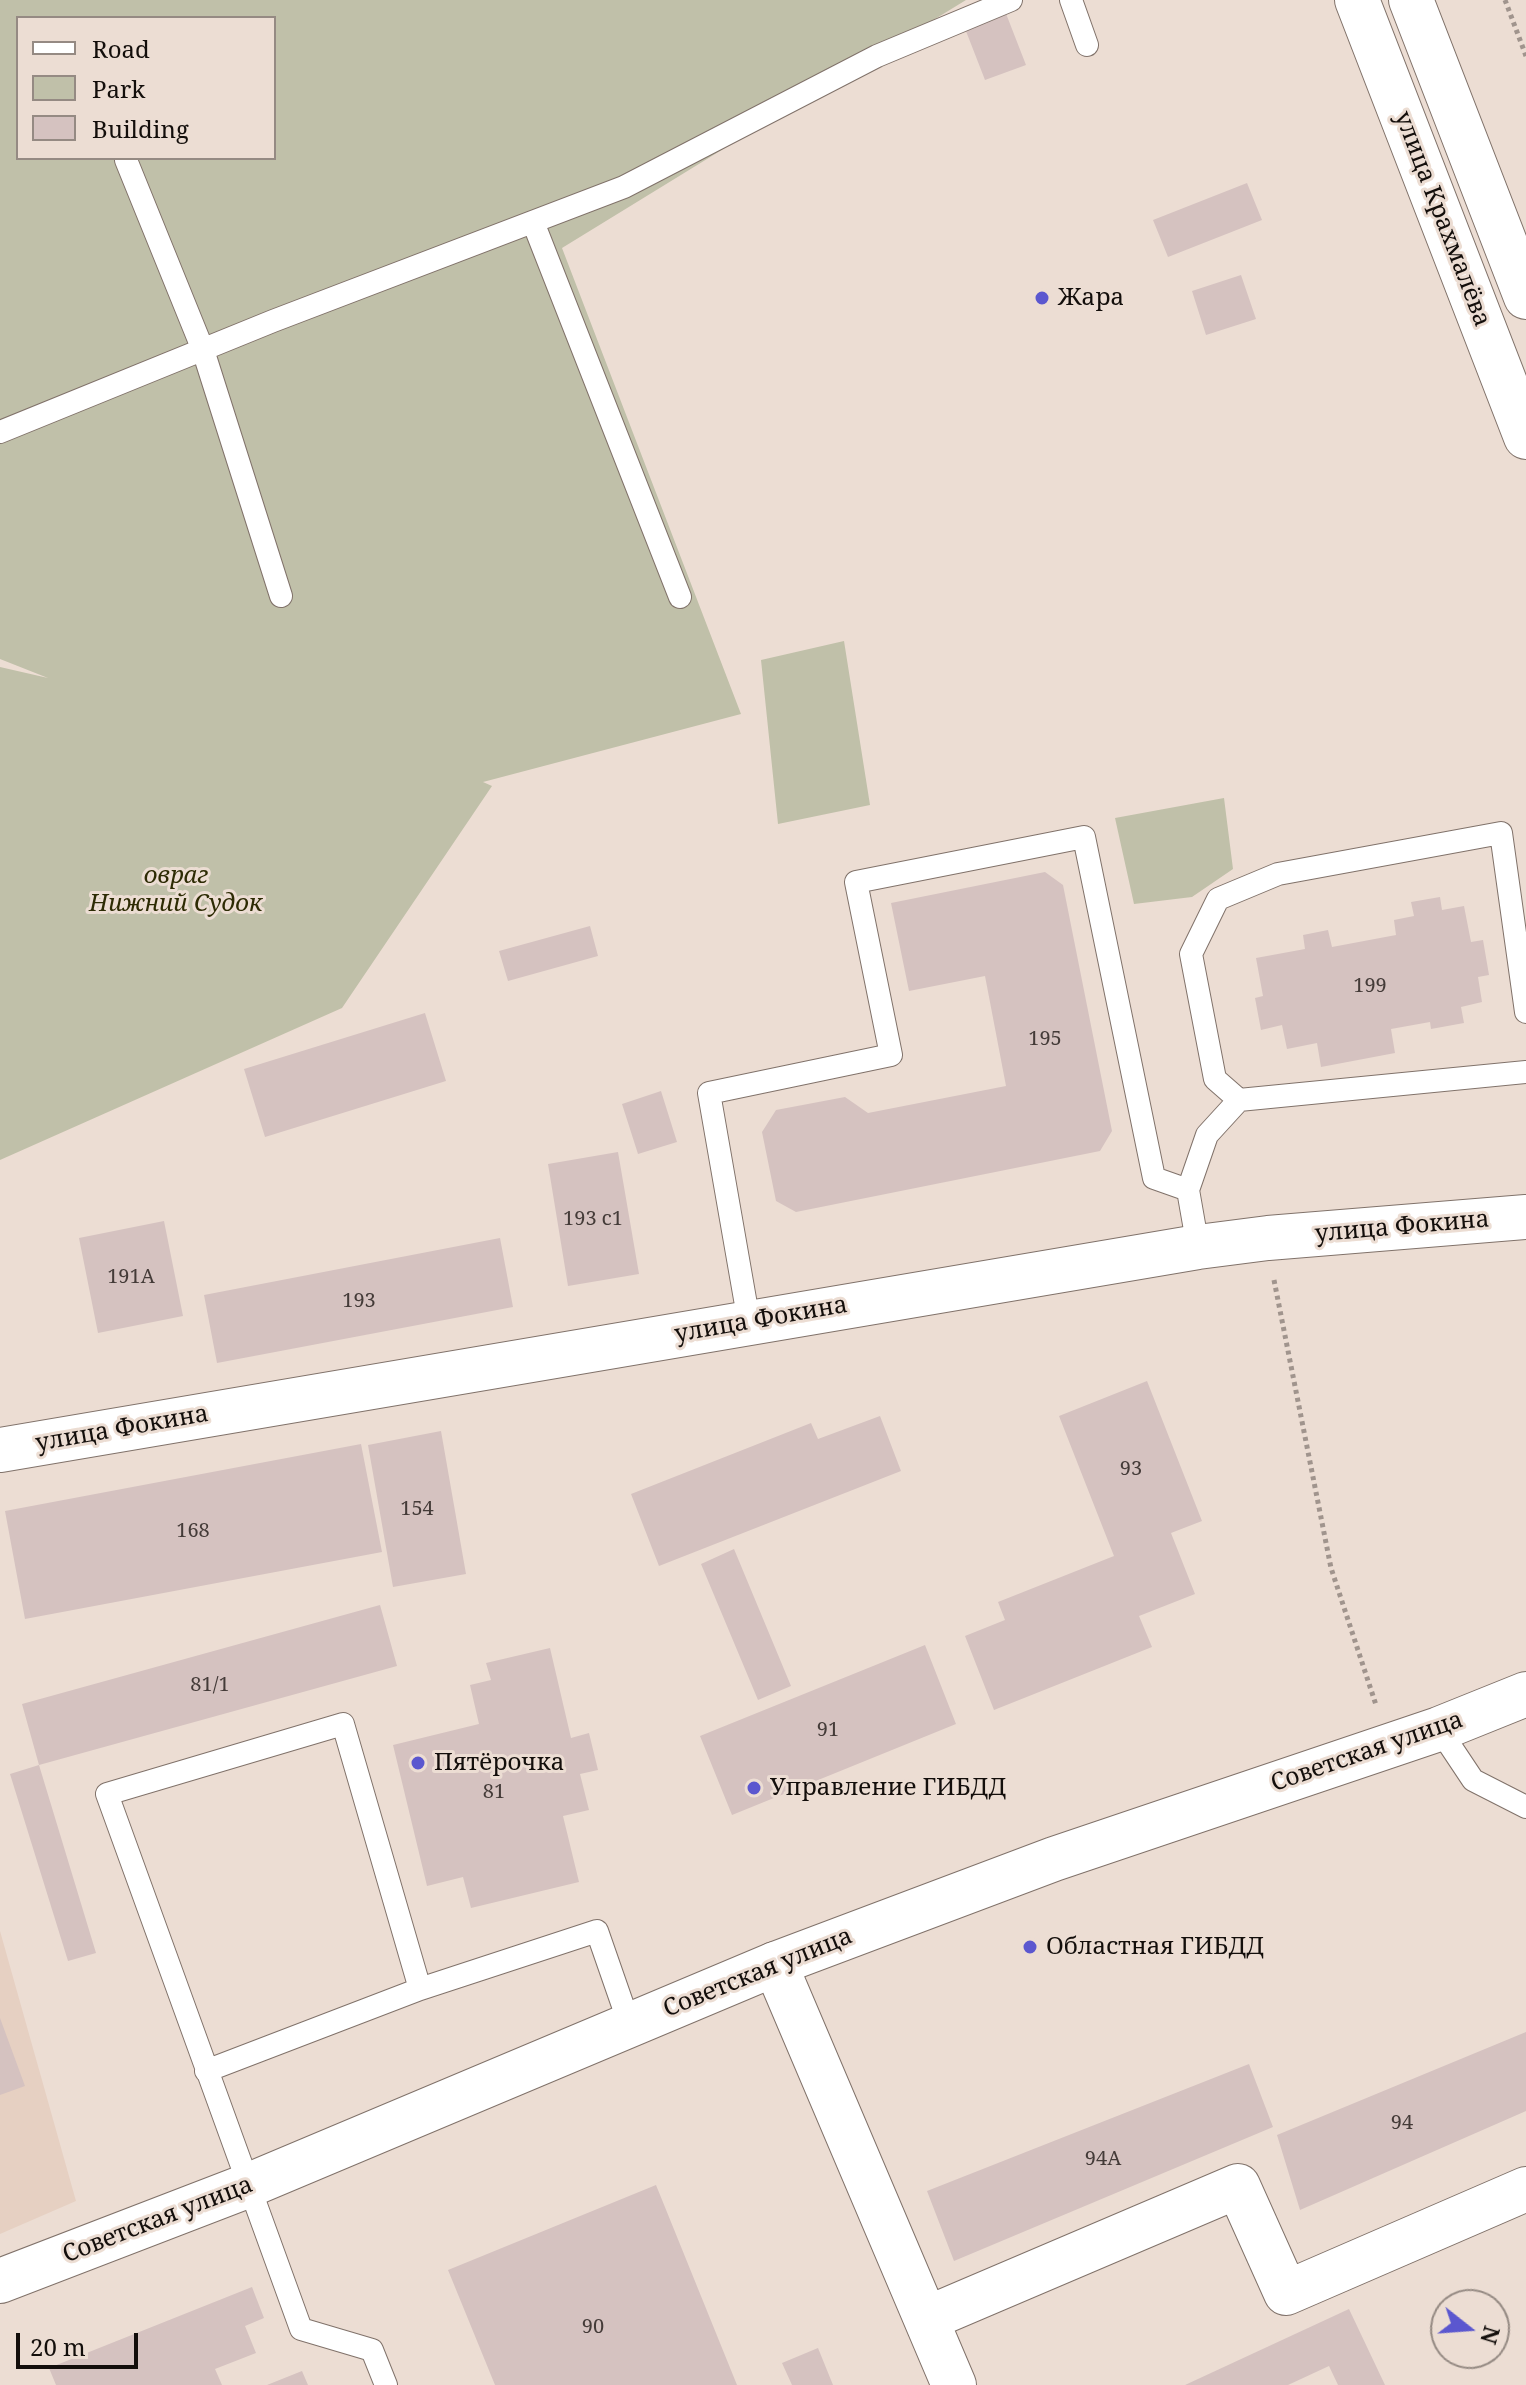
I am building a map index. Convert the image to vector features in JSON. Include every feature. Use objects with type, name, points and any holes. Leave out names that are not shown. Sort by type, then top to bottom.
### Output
[{"type":"main road","name":"улица Крахмалёва","points":[[1357,0],[1526,437]]},
{"type":"main road","name":"улица Крахмалёва","points":[[1411,0],[1526,297]]},
{"type":"main road","name":"улица Фокина","points":[[0,1450],[1198,1247],[1268,1238],[1526,1217]]},
{"type":"main road","name":"Советская улица","points":[[0,2281],[247,2186],[775,1964],[1054,1859],[1439,1729],[1526,1694]]},
{"type":"main road","points":[[775,1964],[954,2385]]},
{"type":"main road","points":[[926,2319],[1238,2186],[1286,2293],[1526,2189]]},
{"type":"lane","points":[[0,432],[624,187],[877,56],[1011,0]]},
{"type":"lane","points":[[1071,0],[1071,8],[1087,45]]},
{"type":"lane","points":[[126,160],[203,350],[281,596]]},
{"type":"lane","points":[[533,222],[680,597]]},
{"type":"lane","points":[[1239,1100],[1215,1079],[1191,954],[1218,899],[1278,874],[1501,833],[1526,1012]]},
{"type":"lane","points":[[749,1322],[709,1093],[891,1055],[856,882],[1084,837],[1154,1178],[1188,1190]]},
{"type":"lane","points":[[1198,1247],[1188,1190],[1207,1135],[1239,1100],[1526,1072]]},
{"type":"lane","points":[[386,2385],[372,2350],[301,2329],[107,1794],[343,1724],[420,1989]]},
{"type":"lane","points":[[1439,1729],[1473,1780],[1526,1807]]},
{"type":"lane","points":[[206,2071],[420,1989],[597,1931],[630,2026]]},
{"type":"path","points":[[1505,0],[1526,56]]},
{"type":"path","points":[[1273,1275],[1331,1568],[1376,1705]]},
{"type":"shaded area","points":[[0,1931],[76,2201],[0,2234]]},
{"type":"green space","name":"овраг Нижний Судок","points":[[0,0],[966,0],[562,248],[741,714],[483,782],[492,786],[342,1008],[0,1160],[0,667],[48,678],[0,659]]},
{"type":"green space","points":[[844,641],[870,805],[778,824],[761,660]]},
{"type":"green space","points":[[1224,798],[1233,869],[1192,897],[1134,904],[1115,818]]},
{"type":"building","points":[[1005,11],[1026,65],[985,80],[964,26]]},
{"type":"building","points":[[1247,183],[1262,220],[1168,257],[1153,220]]},
{"type":"building","points":[[1241,275],[1256,319],[1206,335],[1192,291]]},
{"type":"building","points":[[1045,872],[1063,885],[1112,1131],[1100,1151],[796,1212],[776,1201],[762,1132],[776,1110],[845,1097],[868,1113],[1006,1086],[985,976],[909,991],[891,903]]},
{"type":"building","points":[[1440,897],[1442,910],[1464,906],[1471,942],[1483,940],[1489,975],[1478,977],[1482,1002],[1461,1007],[1464,1023],[1431,1029],[1430,1022],[1391,1029],[1395,1053],[1321,1067],[1317,1043],[1287,1049],[1282,1025],[1261,1030],[1255,998],[1263,996],[1256,958],[1305,949],[1303,935],[1328,930],[1332,947],[1396,935],[1394,920],[1414,916],[1411,902]]},
{"type":"building","points":[[590,926],[598,956],[508,981],[499,951]]},
{"type":"building","points":[[425,1013],[446,1081],[265,1137],[244,1069]]},
{"type":"building","points":[[661,1091],[677,1142],[638,1154],[622,1104]]},
{"type":"building","points":[[618,1152],[639,1274],[568,1286],[548,1164]]},
{"type":"building","points":[[164,1221],[183,1316],[98,1333],[79,1238]]},
{"type":"building","points":[[500,1238],[513,1307],[217,1363],[204,1295]]},
{"type":"building","points":[[1147,1381],[1202,1521],[1171,1533],[1195,1594],[1139,1616],[1152,1647],[994,1710],[965,1636],[1005,1620],[998,1602],[1114,1556],[1059,1416]]},
{"type":"building","points":[[880,1416],[901,1471],[659,1566],[631,1494],[811,1423],[818,1439]]},
{"type":"building","points":[[441,1431],[466,1574],[393,1587],[368,1445]]},
{"type":"building","points":[[361,1444],[382,1552],[25,1619],[5,1511]]},
{"type":"building","points":[[734,1549],[791,1686],[758,1700],[701,1564]]},
{"type":"building","points":[[380,1605],[397,1666],[39,1765],[22,1704]]},
{"type":"building","points":[[925,1645],[956,1724],[732,1815],[700,1736]]},
{"type":"building","points":[[550,1648],[571,1738],[589,1733],[598,1770],[580,1774],[589,1810],[563,1816],[579,1882],[471,1908],[463,1877],[427,1886],[393,1745],[479,1724],[470,1685],[491,1680],[486,1663]]},
{"type":"building","points":[[39,1765],[96,1953],[68,1961],[10,1774]]},
{"type":"building","points":[[0,2018],[25,2086],[0,2095]]},
{"type":"building","points":[[1526,2032],[1526,2111],[1300,2210],[1277,2135]]},
{"type":"building","points":[[1249,2064],[1273,2127],[954,2261],[927,2191]]},
{"type":"building","points":[[656,2185],[737,2385],[495,2385],[448,2270]]},
{"type":"building","points":[[252,2287],[264,2318],[245,2326],[256,2353],[215,2369],[222,2385],[56,2385],[49,2368]]},
{"type":"building","points":[[1349,2309],[1385,2385],[1338,2385],[1329,2366],[1288,2385],[1185,2385]]},
{"type":"building","points":[[818,2348],[833,2385],[792,2385],[782,2363]]},
{"type":"building","points":[[302,2371],[308,2385],[267,2385]]},
{"type":"place","name":"Жара","points":[[1042,298]]},
{"type":"place","name":"Пятёрочка","points":[[418,1763]]},
{"type":"place","name":"Управление ГИБДД","points":[[754,1788]]},
{"type":"place","name":"Областная ГИБДД","points":[[1030,1947]]}]
